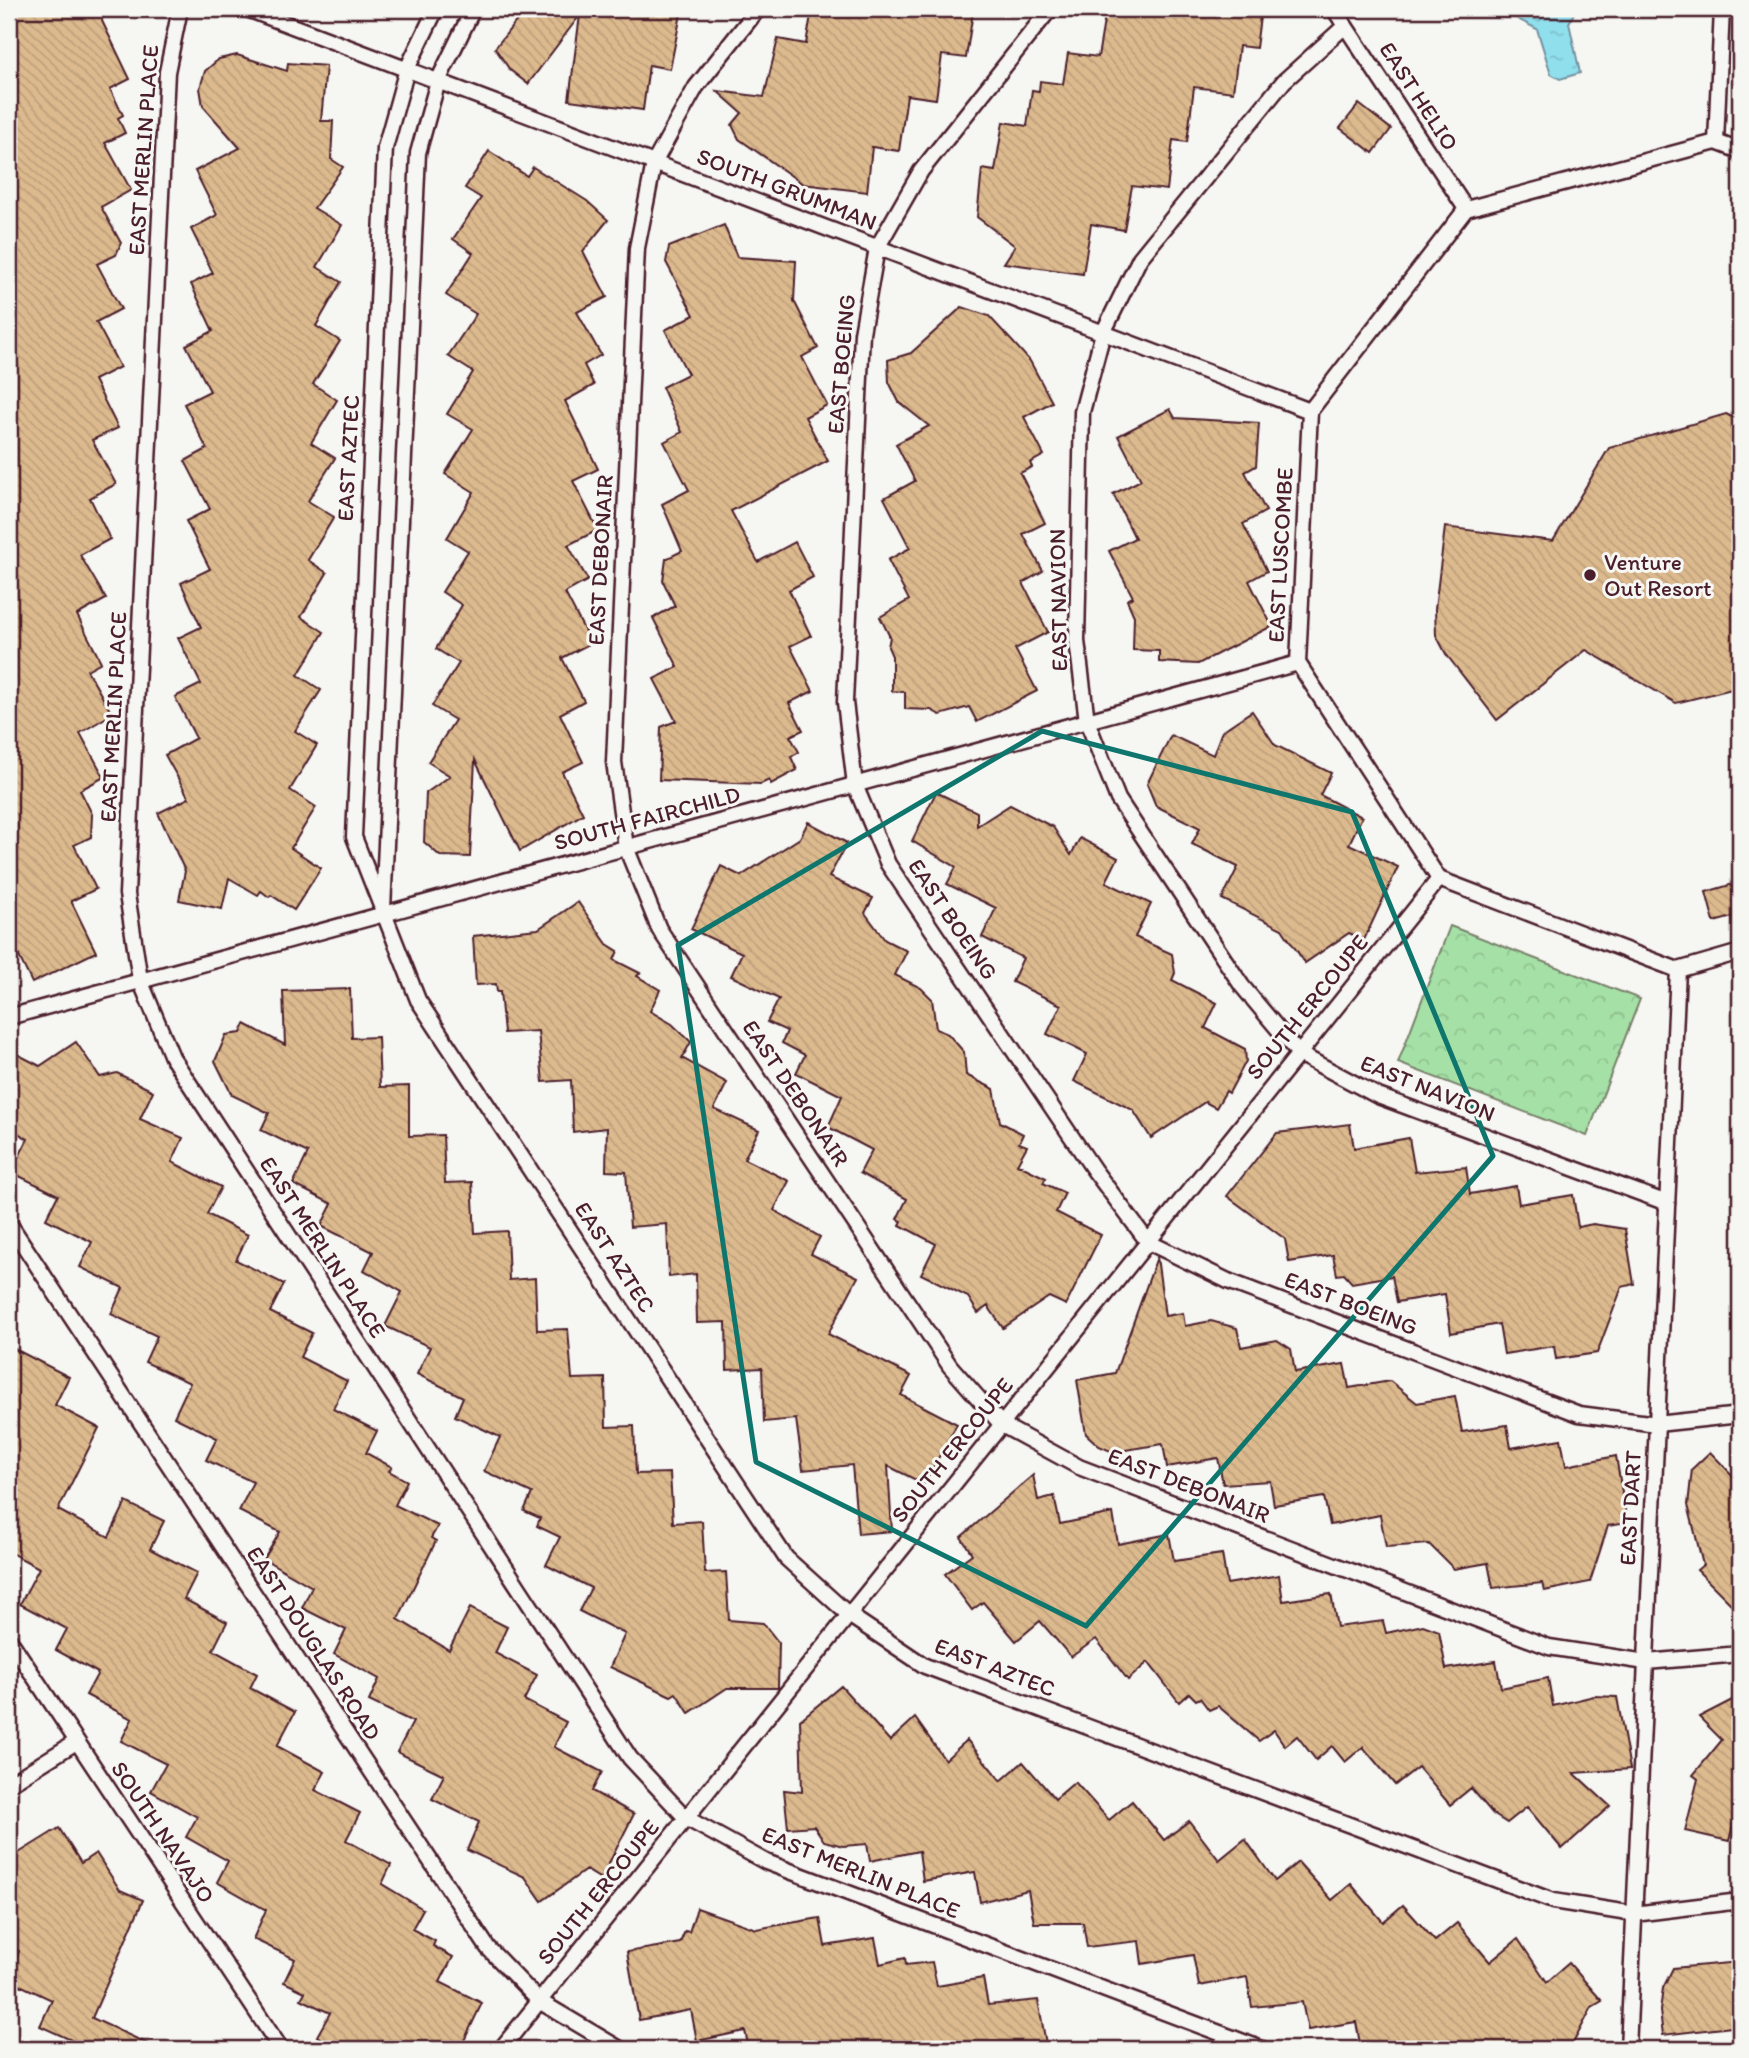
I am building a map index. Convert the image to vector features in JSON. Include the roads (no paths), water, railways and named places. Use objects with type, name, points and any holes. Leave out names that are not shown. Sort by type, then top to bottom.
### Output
[{"type":"lane","name":"EAST MERLIN PLACE","points":[[180,9],[167,72],[127,894],[140,980],[172,1057],[630,1758],[686,1818],[766,1862],[1262,2049]]},
{"type":"lane","name":"SOUTH GRUMMAN","points":[[247,9],[1310,411]]},
{"type":"lane","name":"EAST AZTEC","points":[[436,9],[407,69],[385,148],[354,837],[418,1000],[786,1558],[849,1615],[925,1666],[1553,1901],[1634,1914],[1740,1900]]},
{"type":"lane","name":"EAST AZTEC","points":[[383,914],[418,153],[438,81],[473,9]]},
{"type":"lane","name":"EAST DEBONAIR","points":[[758,9],[696,87],[654,163],[637,248],[615,748],[626,847],[659,929],[950,1366],[1002,1425],[1079,1467],[1549,1647],[1646,1662],[1740,1654]]},
{"type":"lane","name":"EAST BOEING","points":[[1050,9],[921,171],[877,247],[862,333],[846,689],[855,785],[888,864],[1094,1170],[1148,1242],[1228,1281],[1579,1414],[1657,1424],[1740,1415]]},
{"type":"lane","name":"EAST HELIO","points":[[1334,9],[1466,209]]},
{"type":"lane","points":[[1716,142],[1722,9]]},
{"type":"lane","name":"EAST NAVION","points":[[1345,26],[1284,80],[1140,258],[1103,333],[1082,412],[1077,641],[1087,721],[1118,799],[1242,986],[1299,1054],[1378,1096],[1667,1203]]},
{"type":"lane","points":[[1310,411],[1466,209],[1716,142],[1740,151]]},
{"type":"lane","name":"EAST LUSCOMBE","points":[[1310,411],[1298,663],[1439,879]]},
{"type":"lane","name":"SOUTH FAIRCHILD","points":[[9,1017],[1298,663]]},
{"type":"lane","points":[[1439,879],[1678,970],[1740,952]]},
{"type":"lane","name":"SOUTH ERCOUPE","points":[[501,2049],[1439,879]]},
{"type":"lane","name":"EAST DART","points":[[1628,2049],[1678,970]]},
{"type":"lane","name":"EAST DOUGLAS ROAD","points":[[9,1223],[488,1948],[539,2001],[620,2049]]},
{"type":"lane","name":"SOUTH NAVAJO","points":[[9,1639],[281,2049]]},
{"type":"lane","points":[[9,1784],[76,1742]]},
{"type":"water","points":[[1507,9],[1576,9],[1569,23],[1580,73],[1560,79],[1551,74],[1537,29],[1508,14]]},
{"type":"place","name":"Venture Out Resort","points":[[1590,575]]}]
